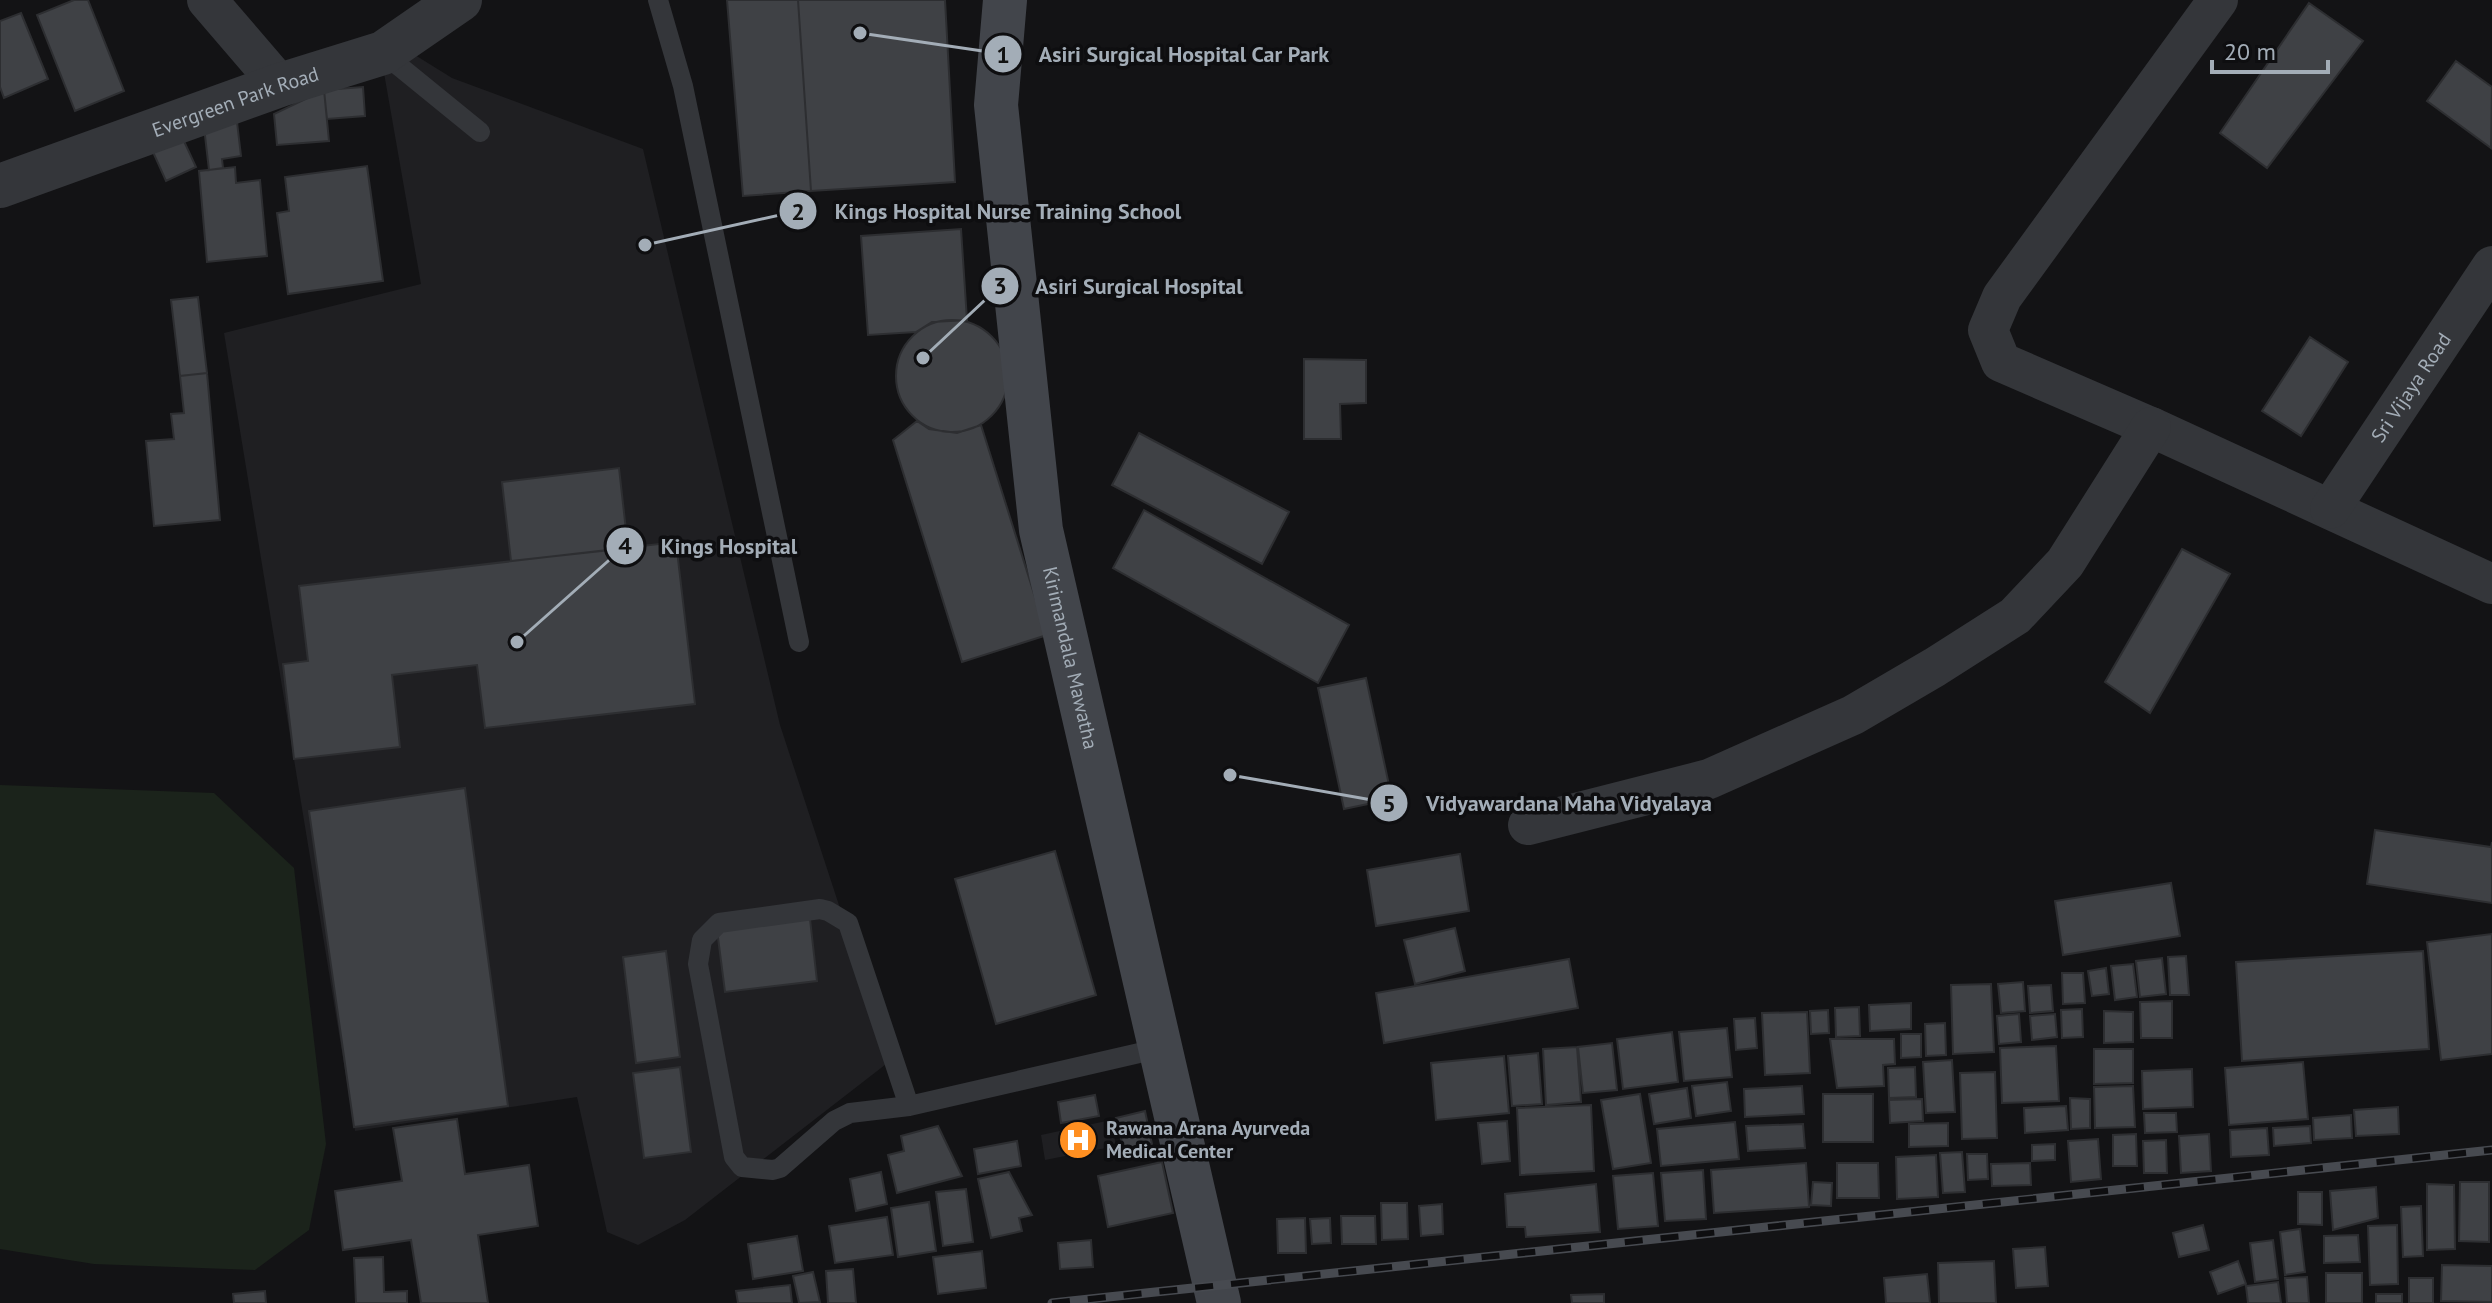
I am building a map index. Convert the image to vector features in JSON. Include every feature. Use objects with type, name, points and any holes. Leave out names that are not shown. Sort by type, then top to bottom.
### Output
[{"type":"main road","name":"Kirimandala Mawatha","points":[[1005,0],[996,105],[1041,530],[1219,1303]]},
{"type":"street","points":[[207,0],[280,85]]},
{"type":"street","name":"Evergreen Park Road","points":[[0,186],[280,85],[383,53],[460,0]]},
{"type":"street","points":[[2218,0],[2002,297],[1988,330],[2001,362],[2151,427],[2492,584]]},
{"type":"street","name":"Sri Vijaya Road","points":[[2330,509],[2492,266]]},
{"type":"street","points":[[1528,825],[1709,779],[1853,715],[1962,650],[2015,616],[2065,563],[2151,427]]},
{"type":"lane","points":[[658,0],[683,86],[799,642]]},
{"type":"lane","points":[[383,53],[480,132]]},
{"type":"lane","points":[[909,1106],[848,923],[820,909],[719,923],[702,940],[698,964],[734,1157],[742,1167],[773,1170],[788,1162],[834,1121],[850,1113],[909,1106],[1161,1048]]},
{"type":"shaded area","points":[[415,55],[452,78],[643,149],[780,725],[890,1061],[685,1220],[638,1245],[607,1232],[577,1097],[355,1131],[224,333],[421,284],[384,73]]},
{"type":"shaded area","points":[[0,785],[214,793],[294,868],[326,1144],[309,1230],[255,1270],[94,1264],[0,1249]]},
{"type":"shaded area","name":"Rawana Arana Ayurveda Medical Center","points":[[1111,1120],[1116,1146],[1045,1160],[1041,1135]]},
{"type":"building","points":[[74,0],[88,0],[124,91],[75,111],[37,15]]},
{"type":"building","points":[[727,0],[798,0],[811,191],[743,196]]},
{"type":"building","points":[[798,0],[945,0],[955,182],[811,191]]},
{"type":"building","points":[[2309,3],[2363,41],[2267,168],[2220,133]]},
{"type":"building","points":[[21,13],[48,79],[4,98],[0,87],[0,21]]},
{"type":"building","points":[[2456,61],[2492,87],[2491,148],[2427,101]]},
{"type":"building","points":[[363,87],[365,116],[327,119],[324,90]]},
{"type":"building","points":[[324,90],[329,141],[277,145],[274,114]]},
{"type":"building","points":[[237,122],[241,156],[222,159],[223,168],[209,170],[204,127]]},
{"type":"building","points":[[183,139],[196,167],[166,181],[153,152]]},
{"type":"building","points":[[367,166],[383,281],[288,294],[277,213],[289,211],[285,177]]},
{"type":"building","points":[[235,167],[236,183],[260,180],[267,256],[207,262],[199,171]]},
{"type":"building","points":[[961,229],[967,320],[932,322],[916,332],[868,335],[861,236]]},
{"type":"building","points":[[198,297],[207,373],[180,376],[171,300]]},
{"type":"building","points":[[952,320],[974,324],[992,336],[1004,354],[1008,376],[1004,398],[992,416],[974,428],[952,432],[930,428],[912,416],[900,398],[896,376],[900,354],[912,336],[930,324]]},
{"type":"building","points":[[2310,337],[2348,362],[2301,436],[2262,411]]},
{"type":"building","points":[[1304,359],[1366,360],[1366,403],[1340,404],[1341,439],[1304,439]]},
{"type":"building","points":[[207,373],[220,520],[154,526],[146,441],[174,439],[171,414],[184,413],[180,376]]},
{"type":"building","points":[[917,421],[929,429],[957,433],[981,425],[1047,635],[962,662],[893,440]]},
{"type":"building","points":[[1139,433],[1289,512],[1262,564],[1112,485]]},
{"type":"building","points":[[619,468],[628,548],[511,561],[502,482]]},
{"type":"building","points":[[1144,510],[1349,625],[1318,683],[1113,568]]},
{"type":"building","points":[[676,542],[695,704],[485,728],[477,665],[392,675],[400,747],[294,759],[283,664],[308,661],[299,586]]},
{"type":"building","points":[[2182,549],[2230,574],[2150,713],[2105,682]]},
{"type":"building","points":[[1366,678],[1392,799],[1344,809],[1318,688]]},
{"type":"building","points":[[465,788],[508,1106],[354,1127],[309,811]]},
{"type":"building","points":[[2375,830],[2491,847],[2492,842],[2492,903],[2367,884]]},
{"type":"building","points":[[1055,851],[1096,995],[996,1024],[955,879]]},
{"type":"building","points":[[1460,854],[1469,911],[1376,926],[1367,870]]},
{"type":"building","points":[[2171,883],[2180,936],[2063,955],[2055,901]]},
{"type":"building","points":[[810,919],[817,981],[725,992],[717,930]]},
{"type":"building","points":[[1455,928],[1465,971],[1415,984],[1404,940]]},
{"type":"building","points":[[2492,934],[2492,1054],[2441,1060],[2427,942]]},
{"type":"building","points":[[666,951],[680,1057],[636,1063],[623,957]]},
{"type":"building","points":[[2423,951],[2429,1049],[2242,1061],[2236,962]]},
{"type":"building","points":[[2186,956],[2189,995],[2170,995],[2168,957]]},
{"type":"building","points":[[2162,958],[2166,994],[2140,997],[2136,961]]},
{"type":"building","points":[[1569,959],[1578,1008],[1384,1043],[1376,993]]},
{"type":"building","points":[[2133,964],[2137,997],[2115,1000],[2111,966]]},
{"type":"building","points":[[2106,968],[2109,994],[2092,996],[2088,971]]},
{"type":"building","points":[[2062,973],[2083,973],[2085,1003],[2063,1004]]},
{"type":"building","points":[[2023,982],[2025,1011],[2001,1013],[1998,984]]},
{"type":"building","points":[[1991,984],[1994,1052],[1953,1054],[1951,985]]},
{"type":"building","points":[[2051,985],[2053,1011],[2030,1013],[2028,986]]},
{"type":"building","points":[[2172,1001],[2172,1038],[2141,1038],[2140,1002]]},
{"type":"building","points":[[1911,1003],[1911,1029],[1870,1031],[1869,1005]]},
{"type":"building","points":[[1859,1007],[1860,1036],[1836,1037],[1835,1008]]},
{"type":"building","points":[[2082,1009],[2083,1037],[2062,1038],[2061,1010]]},
{"type":"building","points":[[1828,1010],[1829,1033],[1811,1034],[1810,1011]]},
{"type":"building","points":[[2104,1011],[2133,1012],[2133,1042],[2104,1043]]},
{"type":"building","points":[[1807,1012],[1810,1073],[1765,1075],[1762,1013]]},
{"type":"building","points":[[2019,1014],[2021,1042],[1999,1044],[1997,1016]]},
{"type":"building","points":[[2055,1014],[2057,1037],[2032,1040],[2030,1016]]},
{"type":"building","points":[[1755,1018],[1757,1048],[1736,1050],[1734,1019]]},
{"type":"building","points":[[1945,1023],[1946,1055],[1926,1056],[1925,1024]]},
{"type":"building","points":[[1727,1028],[1732,1077],[1684,1081],[1679,1032]]},
{"type":"building","points":[[1672,1032],[1678,1082],[1623,1089],[1617,1039]]},
{"type":"building","points":[[1901,1034],[1921,1034],[1921,1057],[1901,1058]]},
{"type":"building","points":[[1830,1039],[1894,1039],[1895,1064],[1883,1065],[1884,1086],[1837,1088]]},
{"type":"building","points":[[1612,1043],[1617,1090],[1583,1093],[1578,1047]]},
{"type":"building","points":[[2056,1046],[2059,1101],[2002,1103],[2000,1048]]},
{"type":"building","points":[[1577,1047],[1581,1102],[1546,1105],[1543,1049]]},
{"type":"building","points":[[2094,1049],[2133,1049],[2133,1083],[2094,1084]]},
{"type":"building","points":[[1538,1053],[1542,1104],[1512,1106],[1508,1056]]},
{"type":"building","points":[[1504,1056],[1509,1113],[1436,1120],[1431,1063]]},
{"type":"building","points":[[1952,1060],[1955,1112],[1926,1113],[1923,1062]]},
{"type":"building","points":[[2303,1062],[2308,1119],[2229,1125],[2225,1068]]},
{"type":"building","points":[[680,1067],[691,1152],[644,1158],[633,1073]]},
{"type":"building","points":[[1915,1067],[1916,1097],[1889,1098],[1888,1068]]},
{"type":"building","points":[[2192,1069],[2193,1107],[2143,1109],[2142,1071]]},
{"type":"building","points":[[1995,1072],[1997,1138],[1962,1139],[1960,1073]]},
{"type":"building","points":[[1727,1082],[1731,1111],[1696,1116],[1692,1086]]},
{"type":"building","points":[[1802,1086],[1804,1114],[1745,1117],[1744,1089]]},
{"type":"building","points":[[2133,1086],[2135,1127],[2095,1128],[2094,1087]]},
{"type":"building","points":[[1687,1088],[1691,1118],[1654,1124],[1649,1094]]},
{"type":"building","points":[[1640,1094],[1651,1163],[1613,1169],[1601,1100]]},
{"type":"building","points":[[1823,1094],[1873,1094],[1873,1142],[1823,1142]]},
{"type":"building","points":[[1095,1095],[1099,1116],[1061,1123],[1058,1102]]},
{"type":"building","points":[[2070,1098],[2090,1099],[2090,1128],[2071,1129]]},
{"type":"building","points":[[1922,1099],[1923,1121],[1890,1123],[1889,1100]]},
{"type":"building","points":[[1591,1105],[1594,1171],[1520,1175],[1517,1108]]},
{"type":"building","points":[[2066,1106],[2068,1130],[2025,1133],[2024,1108]]},
{"type":"building","points":[[2398,1107],[2399,1134],[2356,1136],[2354,1110]]},
{"type":"building","points":[[1145,1111],[1152,1144],[1124,1151],[1116,1118]]},
{"type":"building","points":[[2144,1113],[2176,1113],[2177,1132],[2145,1133]]},
{"type":"building","points":[[2351,1115],[2352,1138],[2314,1140],[2313,1118]]},
{"type":"building","points":[[457,1119],[465,1174],[529,1165],[538,1226],[478,1235],[488,1303],[421,1303],[411,1240],[343,1250],[335,1191],[402,1181],[393,1128]]},
{"type":"building","points":[[1507,1121],[1510,1161],[1482,1164],[1478,1123]]},
{"type":"building","points":[[1735,1122],[1739,1159],[1661,1166],[1657,1129]]},
{"type":"building","points":[[1948,1123],[1948,1146],[1909,1147],[1909,1124]]},
{"type":"building","points":[[1803,1124],[1805,1148],[1748,1151],[1746,1126]]},
{"type":"building","points":[[938,1126],[962,1176],[897,1193],[888,1155],[904,1151],[901,1136]]},
{"type":"building","points":[[2310,1126],[2311,1143],[2274,1146],[2273,1128]]},
{"type":"building","points":[[2267,1128],[2269,1155],[2231,1157],[2230,1130]]},
{"type":"building","points":[[2136,1134],[2137,1166],[2113,1166],[2113,1135]]},
{"type":"building","points":[[2209,1134],[2211,1171],[2181,1173],[2179,1136]]},
{"type":"building","points":[[2098,1139],[2101,1179],[2071,1182],[2068,1141]]},
{"type":"building","points":[[2166,1140],[2167,1173],[2144,1173],[2143,1141]]},
{"type":"building","points":[[1017,1141],[1021,1166],[978,1174],[974,1149]]},
{"type":"building","points":[[2055,1144],[2055,1160],[2032,1161],[2032,1145]]},
{"type":"building","points":[[1962,1152],[1965,1192],[1943,1193],[1940,1153]]},
{"type":"building","points":[[1967,1154],[1987,1154],[1988,1179],[1968,1180]]},
{"type":"building","points":[[1936,1155],[1938,1197],[1897,1199],[1896,1157]]},
{"type":"building","points":[[1162,1162],[1173,1213],[1108,1227],[1098,1176]]},
{"type":"building","points":[[1806,1163],[1809,1207],[1714,1213],[1711,1170]]},
{"type":"building","points":[[1837,1163],[1878,1163],[1879,1198],[1837,1198]]},
{"type":"building","points":[[2030,1163],[2031,1185],[1992,1186],[1991,1164]]},
{"type":"building","points":[[1703,1170],[1706,1219],[1665,1221],[1661,1173]]},
{"type":"building","points":[[881,1172],[887,1204],[856,1211],[850,1179]]},
{"type":"building","points":[[1009,1172],[1032,1215],[1019,1218],[1022,1231],[991,1238],[978,1179]]},
{"type":"building","points":[[1653,1173],[1658,1226],[1618,1229],[1613,1176]]},
{"type":"building","points":[[1813,1182],[1832,1183],[1831,1206],[1811,1205]]},
{"type":"building","points":[[2460,1182],[2489,1182],[2489,1242],[2459,1241]]},
{"type":"building","points":[[1596,1184],[1600,1232],[1526,1237],[1525,1227],[1507,1227],[1505,1194]]},
{"type":"building","points":[[2427,1184],[2454,1185],[2455,1249],[2427,1250]]},
{"type":"building","points":[[2376,1187],[2378,1218],[2333,1230],[2330,1191]]},
{"type":"building","points":[[966,1189],[973,1242],[943,1246],[936,1192]]},
{"type":"building","points":[[2298,1192],[2322,1192],[2322,1225],[2298,1224]]},
{"type":"building","points":[[929,1202],[936,1251],[898,1257],[891,1208]]},
{"type":"building","points":[[1381,1203],[1407,1203],[1408,1239],[1382,1240]]},
{"type":"building","points":[[1442,1204],[1443,1234],[1421,1236],[1419,1206]]},
{"type":"building","points":[[2421,1206],[2423,1256],[2403,1257],[2401,1207]]},
{"type":"building","points":[[1341,1216],[1375,1216],[1376,1244],[1342,1244]]},
{"type":"building","points":[[887,1217],[893,1255],[835,1263],[829,1226]]},
{"type":"building","points":[[1305,1218],[1306,1253],[1278,1253],[1277,1219]]},
{"type":"building","points":[[1330,1218],[1331,1243],[1312,1244],[1310,1219]]},
{"type":"building","points":[[2203,1225],[2209,1250],[2179,1257],[2173,1233]]},
{"type":"building","points":[[2397,1225],[2398,1284],[2370,1285],[2368,1226]]},
{"type":"building","points":[[2300,1229],[2305,1272],[2285,1275],[2280,1232]]},
{"type":"building","points":[[2358,1235],[2360,1262],[2324,1263],[2324,1236]]},
{"type":"building","points":[[797,1236],[803,1271],[753,1279],[748,1244]]},
{"type":"building","points":[[1091,1240],[1093,1267],[1060,1269],[1058,1243]]},
{"type":"building","points":[[2273,1240],[2278,1279],[2255,1282],[2250,1243]]},
{"type":"building","points":[[2045,1247],[2048,1286],[2016,1288],[2013,1249]]},
{"type":"building","points":[[982,1251],[986,1288],[938,1294],[933,1257]]},
{"type":"building","points":[[383,1257],[384,1292],[407,1291],[407,1303],[356,1303],[354,1258]]},
{"type":"building","points":[[1994,1261],[1996,1303],[1939,1303],[1938,1263]]},
{"type":"building","points":[[2238,1261],[2246,1284],[2218,1294],[2210,1272]]},
{"type":"building","points":[[2442,1265],[2492,1266],[2492,1302],[2441,1301]]},
{"type":"building","points":[[853,1269],[856,1303],[828,1303],[826,1271]]},
{"type":"building","points":[[813,1272],[820,1302],[799,1303],[793,1276]]},
{"type":"building","points":[[2326,1273],[2362,1273],[2362,1303],[2326,1303]]},
{"type":"building","points":[[1927,1274],[1930,1303],[1886,1303],[1884,1278]]},
{"type":"building","points":[[2307,1277],[2309,1303],[2287,1303],[2285,1278]]},
{"type":"building","points":[[2409,1278],[2433,1278],[2433,1303],[2409,1303]]},
{"type":"building","points":[[2278,1282],[2281,1303],[2248,1303],[2246,1286]]},
{"type":"building","points":[[790,1285],[792,1303],[738,1303],[736,1291]]},
{"type":"building","points":[[265,1291],[266,1303],[234,1303],[233,1294]]},
{"type":"building","points":[[1604,1294],[1604,1303],[1572,1303],[1571,1295]]},
{"type":"building","points":[[2376,1294],[2402,1294],[2402,1303],[2376,1303]]},
{"type":"railway","points":[[1052,1303],[2492,1150]]},
{"type":"place","name":"Asiri Surgical Hospital Car Park","points":[[860,33]]},
{"type":"place","name":"Kings Hospital Nurse Training School","points":[[645,245]]},
{"type":"place","name":"Asiri Surgical Hospital","points":[[923,358]]},
{"type":"place","name":"Kings Hospital","points":[[517,642]]},
{"type":"place","name":"Vidyawardana Maha Vidyalaya","points":[[1230,775]]},
{"type":"place","name":"Rawana Arana Ayurveda Medical Center","points":[[1078,1140]]}]
